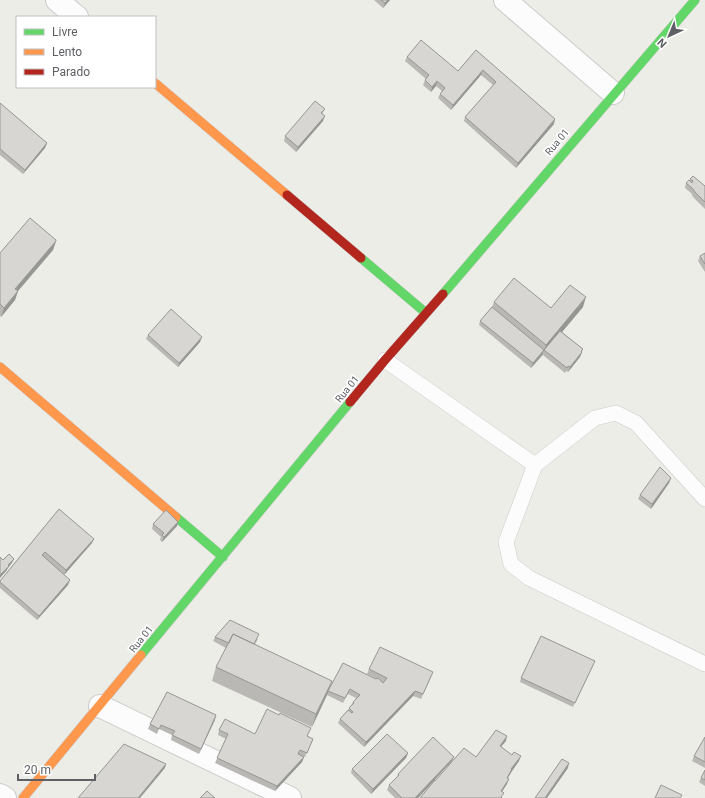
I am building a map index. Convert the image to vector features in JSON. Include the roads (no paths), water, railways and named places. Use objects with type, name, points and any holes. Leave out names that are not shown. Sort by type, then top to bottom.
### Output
[{"type":"street","points":[[57,0],[76,16]]},
{"type":"street","points":[[505,0],[613,93]]},
{"type":"street","name":"Rua 01","points":[[23,798],[385,360],[613,93],[695,0]]},
{"type":"street","points":[[156,84],[426,313]]},
{"type":"street","points":[[0,367],[223,557]]},
{"type":"street","points":[[100,706],[290,798]]},
{"type":"street","points":[[0,794],[5,798]]},
{"type":"lane","points":[[385,360],[535,465]]},
{"type":"lane","points":[[705,499],[636,423],[616,413],[595,418],[535,465],[506,542],[511,564],[529,578],[705,664]]}]
